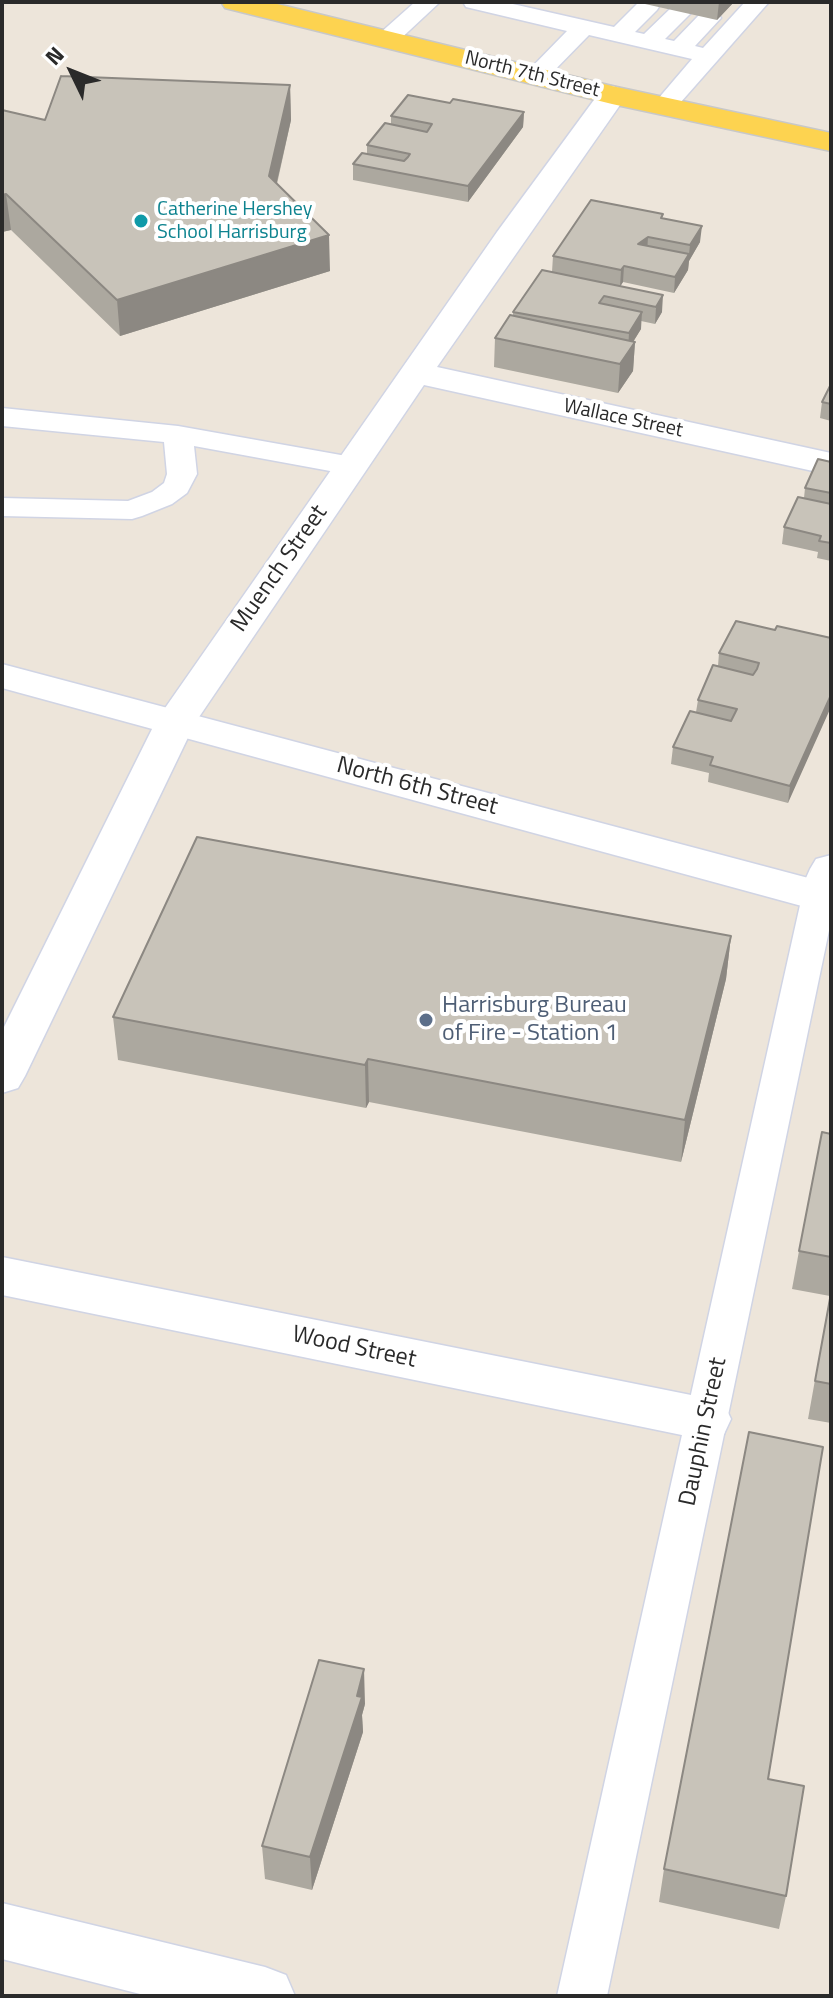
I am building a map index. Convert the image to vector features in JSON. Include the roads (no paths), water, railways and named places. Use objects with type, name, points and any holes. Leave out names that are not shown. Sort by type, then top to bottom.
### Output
[{"type":"main road","name":"North 7th Street","points":[[235,2],[612,95],[831,142]]},
{"type":"street","name":"Muench Street","points":[[2,1076],[176,721],[415,373],[612,95]]},
{"type":"street","name":"Wallace Street","points":[[415,373],[831,464]]},
{"type":"street","name":"North 6th Street","points":[[2,676],[827,888]]},
{"type":"street","name":"Wood Street","points":[[2,1276],[706,1419]]},
{"type":"street","points":[[2,1931],[265,1996]]},
{"type":"lane","points":[[387,39],[429,2]]},
{"type":"lane","points":[[479,2],[542,13],[708,56]]},
{"type":"lane","points":[[542,13],[582,2]]},
{"type":"lane","points":[[664,106],[758,2]]},
{"type":"lane","points":[[619,35],[649,5]]},
{"type":"lane","points":[[649,42],[680,12]]},
{"type":"lane","points":[[536,76],[542,13]]},
{"type":"lane","points":[[679,49],[709,18]]},
{"type":"lane","points":[[2,417],[178,435],[352,466]]},
{"type":"lane","points":[[2,507],[132,510],[162,498],[177,487],[182,474],[178,435]]},
{"type":"lane","name":"Dauphin Street","points":[[582,1996],[706,1419],[827,888]]},
{"type":"place","name":"Catherine Hershey School Harrisburg","points":[[141,221]]},
{"type":"place","name":"Harrisburg Bureau of Fire - Station 1","points":[[426,1020]]}]
